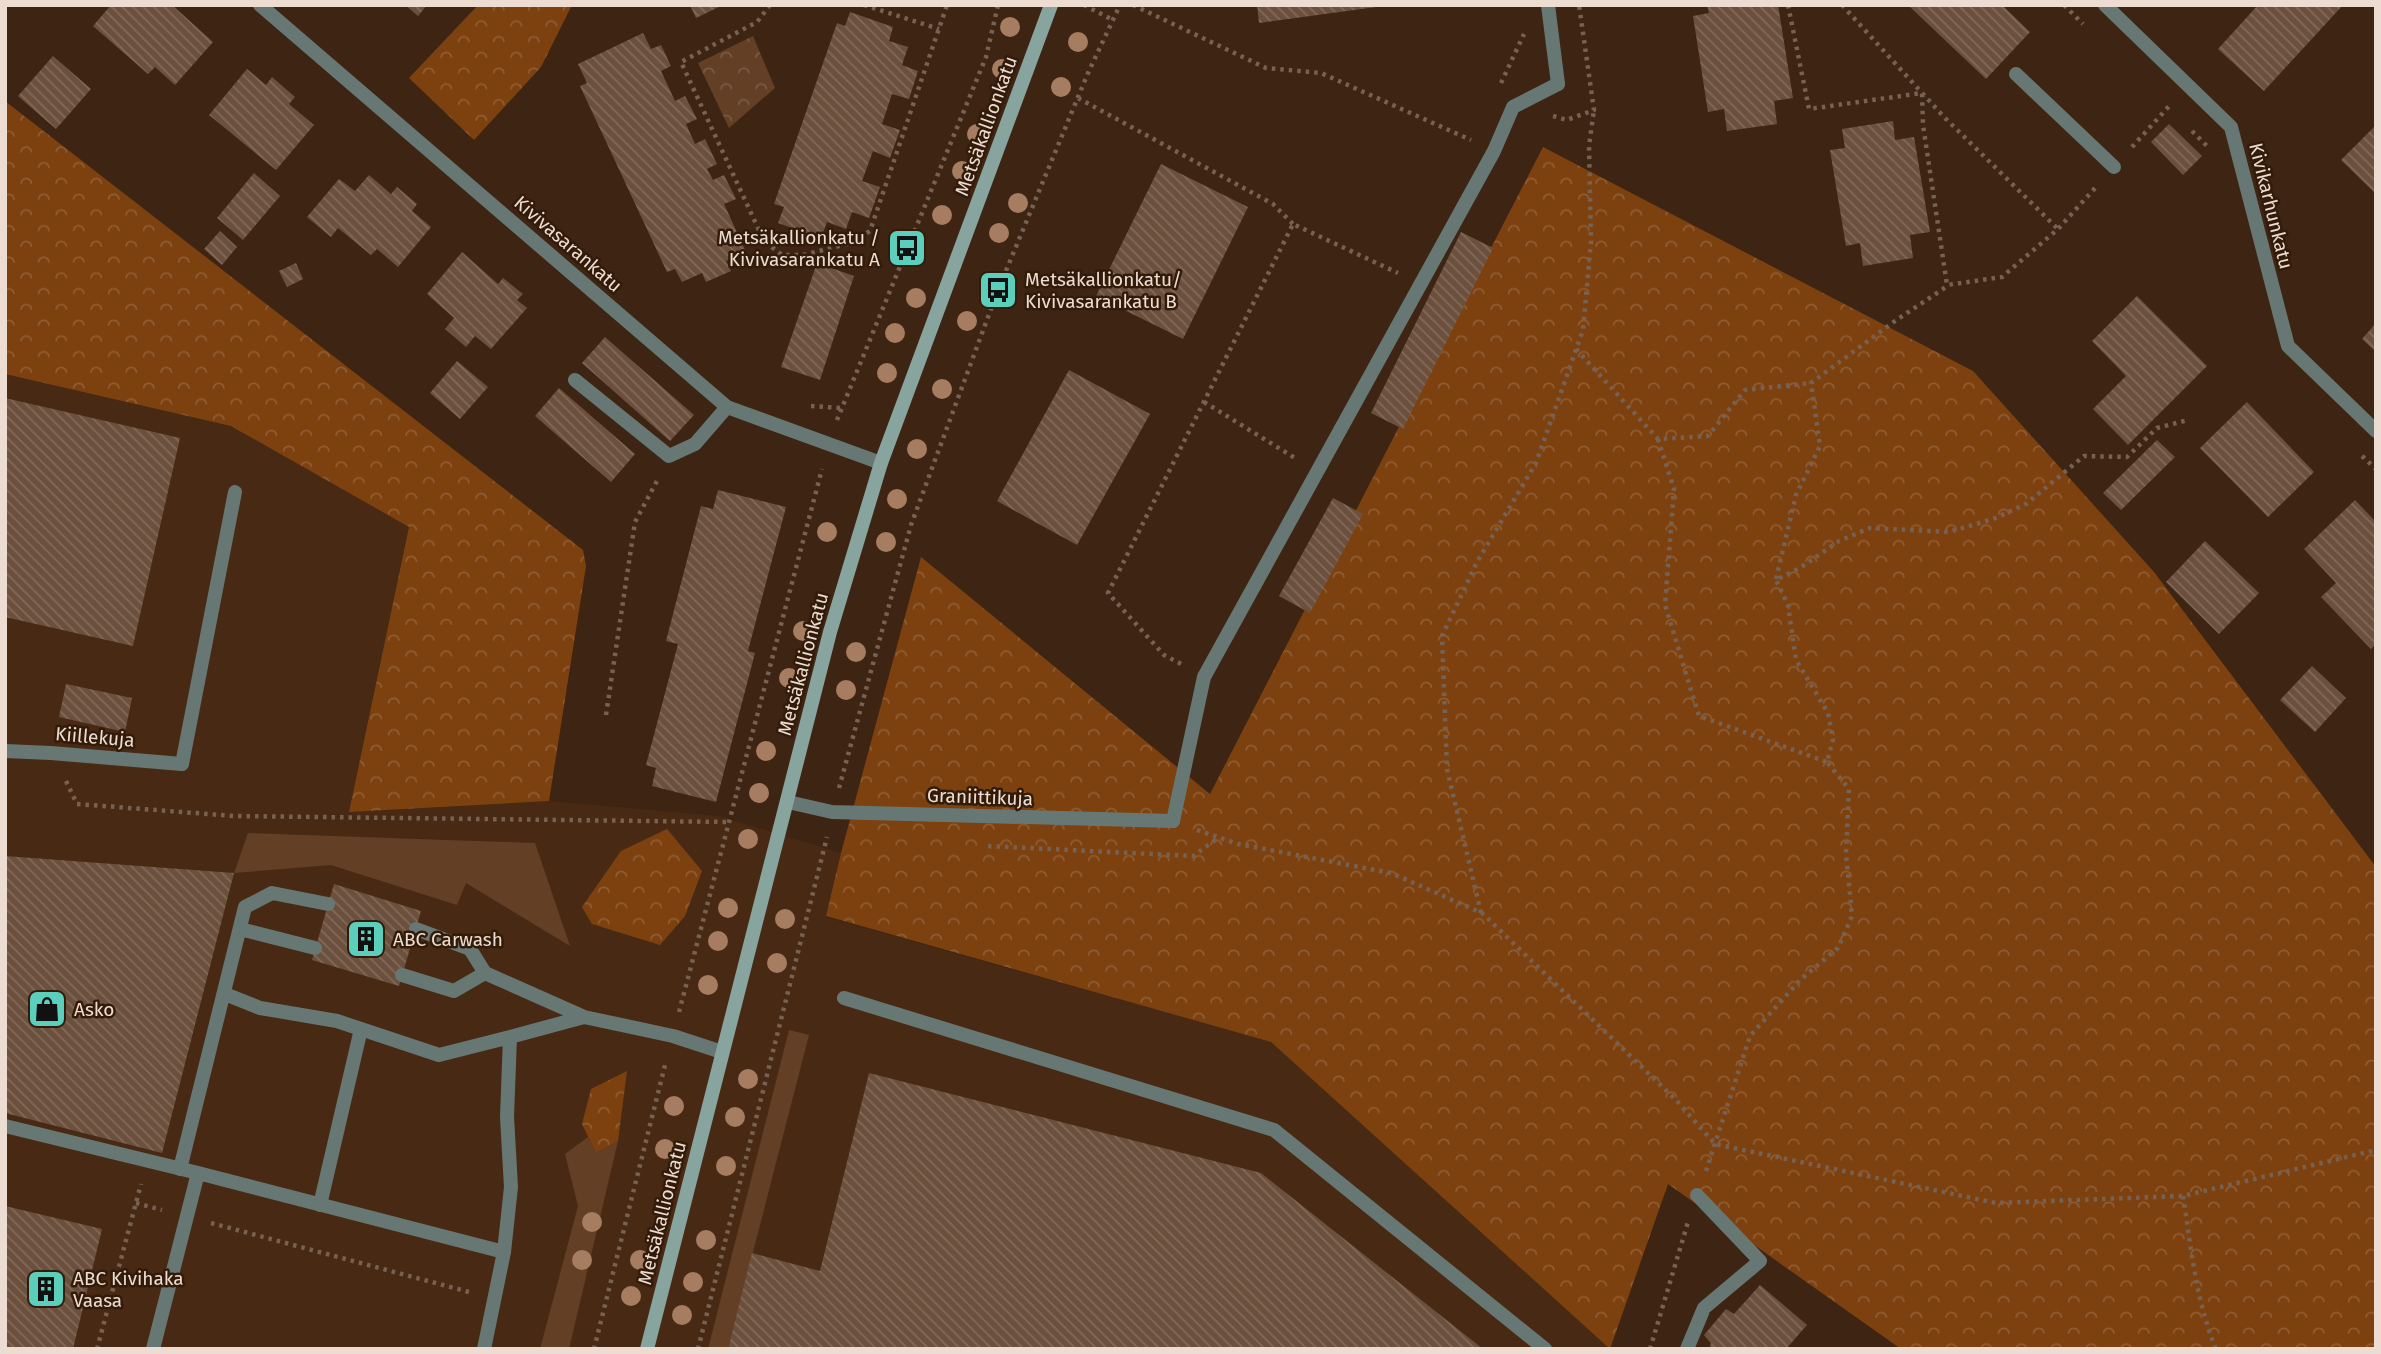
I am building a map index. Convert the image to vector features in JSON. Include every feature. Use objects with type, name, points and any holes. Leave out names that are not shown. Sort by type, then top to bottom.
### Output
[{"type":"street","name":"Kivivasarankatu","points":[[260,5],[727,407],[881,463]]},
{"type":"street","name":"Metsäkallionkatu","points":[[647,1349],[830,632],[881,463],[1051,5]]},
{"type":"street","points":[[1173,821],[1204,677],[1494,151],[1513,107],[1558,84],[1548,5]]},
{"type":"street","name":"Kivikarhunkatu","points":[[2105,5],[2231,127],[2288,346],[2376,431]]},
{"type":"street","points":[[2016,74],[2114,167]]},
{"type":"street","points":[[575,380],[670,456],[695,444],[727,407]]},
{"type":"street","name":"Kiillekuja","points":[[5,751],[51,752],[181,764],[235,492]]},
{"type":"street","name":"Graniittikuja","points":[[788,802],[832,812],[1173,821]]},
{"type":"street","points":[[180,1169],[246,907],[272,892],[328,904]]},
{"type":"street","points":[[240,929],[315,948]]},
{"type":"street","points":[[416,929],[470,949],[485,973],[584,1017],[673,1036],[722,1052]]},
{"type":"street","points":[[402,975],[454,991],[485,973]]},
{"type":"street","points":[[225,994],[260,1008],[337,1021],[439,1055],[584,1017]]},
{"type":"street","points":[[844,998],[1274,1130],[1545,1349]]},
{"type":"street","points":[[320,1205],[361,1029]]},
{"type":"street","points":[[484,1349],[504,1252],[511,1186],[507,1117],[510,1037]]},
{"type":"street","points":[[5,1126],[504,1252]]},
{"type":"street","points":[[153,1349],[198,1173]]},
{"type":"street","points":[[1687,1349],[1704,1308],[1760,1261],[1697,1195]]},
{"type":"path","points":[[770,5],[757,22],[681,62],[764,241],[782,255],[803,255],[851,243],[870,231],[947,5]]},
{"type":"path","points":[[864,5],[939,29]]},
{"type":"path","points":[[594,1349],[828,444],[986,57],[998,5]]},
{"type":"path","points":[[1083,5],[1113,20]]},
{"type":"path","points":[[698,1349],[832,812],[912,525],[998,289],[1078,97],[1120,5]]},
{"type":"path","points":[[1133,5],[1266,68],[1321,73],[1473,141],[1479,129]]},
{"type":"path","points":[[1788,5],[1808,109],[1922,93]]},
{"type":"path","points":[[1842,5],[1922,93],[2058,229]]},
{"type":"path","points":[[2064,5],[2092,33]]},
{"type":"path","points":[[1496,93],[1525,33]]},
{"type":"path","points":[[1922,93],[1923,125],[1947,285],[2002,277],[2058,229],[2188,85]]},
{"type":"path","points":[[1078,97],[1273,204],[1293,224],[1421,284]]},
{"type":"path","points":[[2168,107],[2176,116]]},
{"type":"path","points":[[1482,914],[1447,769],[1442,636],[1477,562],[1536,463],[1583,330],[1591,241],[1589,146],[1594,110]]},
{"type":"path","points":[[2185,124],[2212,150]]},
{"type":"path","points":[[1204,677],[1164,655],[1108,593],[1293,224]]},
{"type":"path","points":[[1658,439],[1708,436],[1745,390],[1811,383],[1946,287]]},
{"type":"path","points":[[1576,349],[1658,439],[1674,489],[1665,605],[1699,716],[1827,762],[1849,789],[1846,853],[1852,916],[1838,948],[1800,980],[1749,1035],[1650,1349]]},
{"type":"path","points":[[1811,383],[1821,446],[1796,495],[1776,580],[1788,605],[1796,660],[1828,713],[1833,740],[1827,762]]},
{"type":"path","points":[[1204,402],[1264,441],[1318,471]]},
{"type":"path","points":[[805,406],[841,408]]},
{"type":"path","points":[[1776,580],[1800,568],[1839,541],[1870,528],[1949,532],[1993,519],[2026,504],[2084,456],[2127,457],[2157,428],[2188,420]]},
{"type":"path","points":[[2360,454],[2376,469]]},
{"type":"path","points":[[606,715],[635,522],[670,456]]},
{"type":"path","points":[[51,752],[78,804],[234,816],[729,822]]},
{"type":"path","points":[[1173,821],[1238,844],[1391,873],[1482,914],[1675,1100],[1715,1144],[1996,1203],[2183,1196],[2376,1150]]},
{"type":"path","points":[[97,1349],[147,1160]]},
{"type":"path","points":[[2183,1196],[2196,1280],[2208,1330],[2216,1349]]},
{"type":"path","points":[[136,1203],[494,1299]]},
{"type":"shaded area","points":[[5,374],[231,426],[409,527],[349,812],[549,801],[719,816],[841,853],[826,917],[1271,1042],[1610,1349],[5,1349]]},
{"type":"green space","points":[[478,5],[572,5],[541,67],[474,140],[409,78]]},
{"type":"green space","points":[[753,36],[775,88],[729,128],[698,63]]},
{"type":"green space","points":[[5,101],[583,550],[586,566],[549,801],[349,812],[409,527],[231,426],[5,374]]},
{"type":"green space","points":[[1543,147],[1973,371],[2154,572],[2376,867],[2376,1349],[1901,1349],[1668,1184],[1610,1349],[1271,1042],[826,916],[921,557],[1210,794]]},
{"type":"green space","points":[[667,829],[702,871],[685,916],[660,945],[592,924],[582,907],[621,851]]},
{"type":"green space","points":[[248,833],[535,843],[570,946],[466,883],[457,905],[331,865],[234,873]]},
{"type":"green space","points":[[789,1030],[809,1035],[728,1349],[708,1349]]},
{"type":"green space","points":[[627,1071],[618,1141],[596,1153],[582,1124],[591,1089]]},
{"type":"green space","points":[[588,1137],[596,1153],[618,1141],[569,1349],[540,1349],[578,1206],[565,1154]]},
{"type":"building","points":[[111,5],[172,5],[213,42],[175,85],[155,67],[148,74],[93,26]]},
{"type":"building","points":[[405,5],[427,5],[418,16]]},
{"type":"building","points":[[690,5],[723,5],[696,18]]},
{"type":"building","points":[[1257,5],[1376,5],[1376,7],[1259,23]]},
{"type":"building","points":[[1707,5],[1778,5],[1793,98],[1774,101],[1777,124],[1727,131],[1724,109],[1708,112],[1693,16],[1709,13]]},
{"type":"building","points":[[1908,5],[2002,5],[2030,32],[1986,79]]},
{"type":"building","points":[[2258,5],[2343,5],[2264,91],[2218,49]]},
{"type":"building","points":[[850,12],[893,27],[889,41],[908,47],[902,65],[918,71],[909,99],[892,94],[882,124],[900,130],[890,158],[873,151],[862,181],[880,187],[869,218],[852,212],[846,229],[827,222],[821,238],[778,223],[784,207],[774,204],[837,23],[845,26]]},
{"type":"building","points":[[643,33],[651,49],[661,45],[671,66],[661,71],[675,101],[685,96],[697,119],[686,124],[695,144],[705,139],[717,164],[707,169],[713,180],[724,175],[736,199],[724,204],[746,252],[726,261],[731,271],[706,282],[702,273],[682,282],[675,269],[667,272],[580,86],[587,83],[578,64]]},
{"type":"building","points":[[53,56],[91,89],[56,129],[18,96]]},
{"type":"building","points":[[247,69],[266,85],[272,77],[295,97],[289,104],[314,125],[276,170],[209,115]]},
{"type":"building","points":[[1893,121],[1895,140],[1914,137],[1930,232],[1910,235],[1913,258],[1863,266],[1860,243],[1846,246],[1830,150],[1845,148],[1842,129]]},
{"type":"building","points":[[2169,124],[2202,156],[2183,175],[2151,142]]},
{"type":"building","points":[[2376,125],[2376,194],[2341,160]]},
{"type":"building","points":[[1161,164],[1248,207],[1183,339],[1096,296]]},
{"type":"building","points":[[254,173],[280,196],[243,240],[217,218]]},
{"type":"building","points":[[369,175],[391,194],[397,187],[417,204],[412,211],[431,227],[398,267],[377,249],[371,255],[338,228],[331,237],[307,217],[339,179],[355,191]]},
{"type":"building","points":[[220,231],[237,247],[222,265],[204,249]]},
{"type":"building","points":[[1461,232],[1493,248],[1403,429],[1371,413]]},
{"type":"building","points":[[462,252],[498,284],[503,278],[523,294],[517,300],[527,308],[491,349],[475,336],[466,347],[445,329],[454,318],[427,294]]},
{"type":"building","points":[[296,263],[303,279],[287,287],[279,271]]},
{"type":"building","points":[[817,263],[854,276],[820,380],[781,367]]},
{"type":"building","points":[[2137,296],[2207,366],[2128,445],[2093,409],[2126,376],[2092,341]]},
{"type":"building","points":[[2376,323],[2376,352],[2362,339]]},
{"type":"building","points":[[605,337],[694,415],[670,441],[582,363]]},
{"type":"building","points":[[457,361],[488,387],[460,419],[430,393]]},
{"type":"building","points":[[1069,370],[1150,414],[1077,545],[997,501]]},
{"type":"building","points":[[559,388],[635,454],[611,482],[535,416]]},
{"type":"building","points":[[5,398],[180,438],[133,646],[5,617]]},
{"type":"building","points":[[2247,402],[2314,472],[2268,517],[2200,448]]},
{"type":"building","points":[[2157,440],[2175,457],[2121,510],[2103,493]]},
{"type":"building","points":[[718,490],[786,507],[748,651],[755,653],[716,802],[652,786],[656,768],[646,765],[678,644],[666,641],[701,506],[713,509]]},
{"type":"building","points":[[1333,498],[1363,514],[1310,613],[1279,596]]},
{"type":"building","points":[[2355,500],[2376,522],[2376,644],[2371,649],[2321,597],[2336,583],[2304,549]]},
{"type":"building","points":[[2205,541],[2259,593],[2219,634],[2166,582]]},
{"type":"building","points":[[2312,666],[2346,698],[2315,732],[2280,700]]},
{"type":"building","points":[[66,684],[132,698],[125,732],[59,717]]},
{"type":"building","points":[[5,856],[234,873],[162,1153],[5,1113]]},
{"type":"building","name":"ABC Carwash","points":[[334,884],[421,911],[399,986],[312,960]]},
{"type":"building","points":[[869,1073],[1261,1173],[1483,1349],[728,1349],[752,1253],[820,1271]]},
{"type":"building","name":"ABC Kivihaka Vaasa","points":[[5,1206],[102,1229],[73,1349],[5,1349]]},
{"type":"building","points":[[1760,1285],[1807,1325],[1786,1349],[1709,1349],[1711,1343],[1704,1335],[1726,1309],[1734,1314]]},
{"type":"place","name":"Metsäkallionkatu / Kivivasarankatu A","points":[[907,248]]},
{"type":"place","name":"Metsäkallionkatu/ Kivivasarankatu B","points":[[998,290]]},
{"type":"place","name":"ABC Carwash","points":[[366,939]]},
{"type":"place","name":"Asko","points":[[47,1009]]},
{"type":"place","name":"ABC Kivihaka Vaasa","points":[[46,1289]]}]
